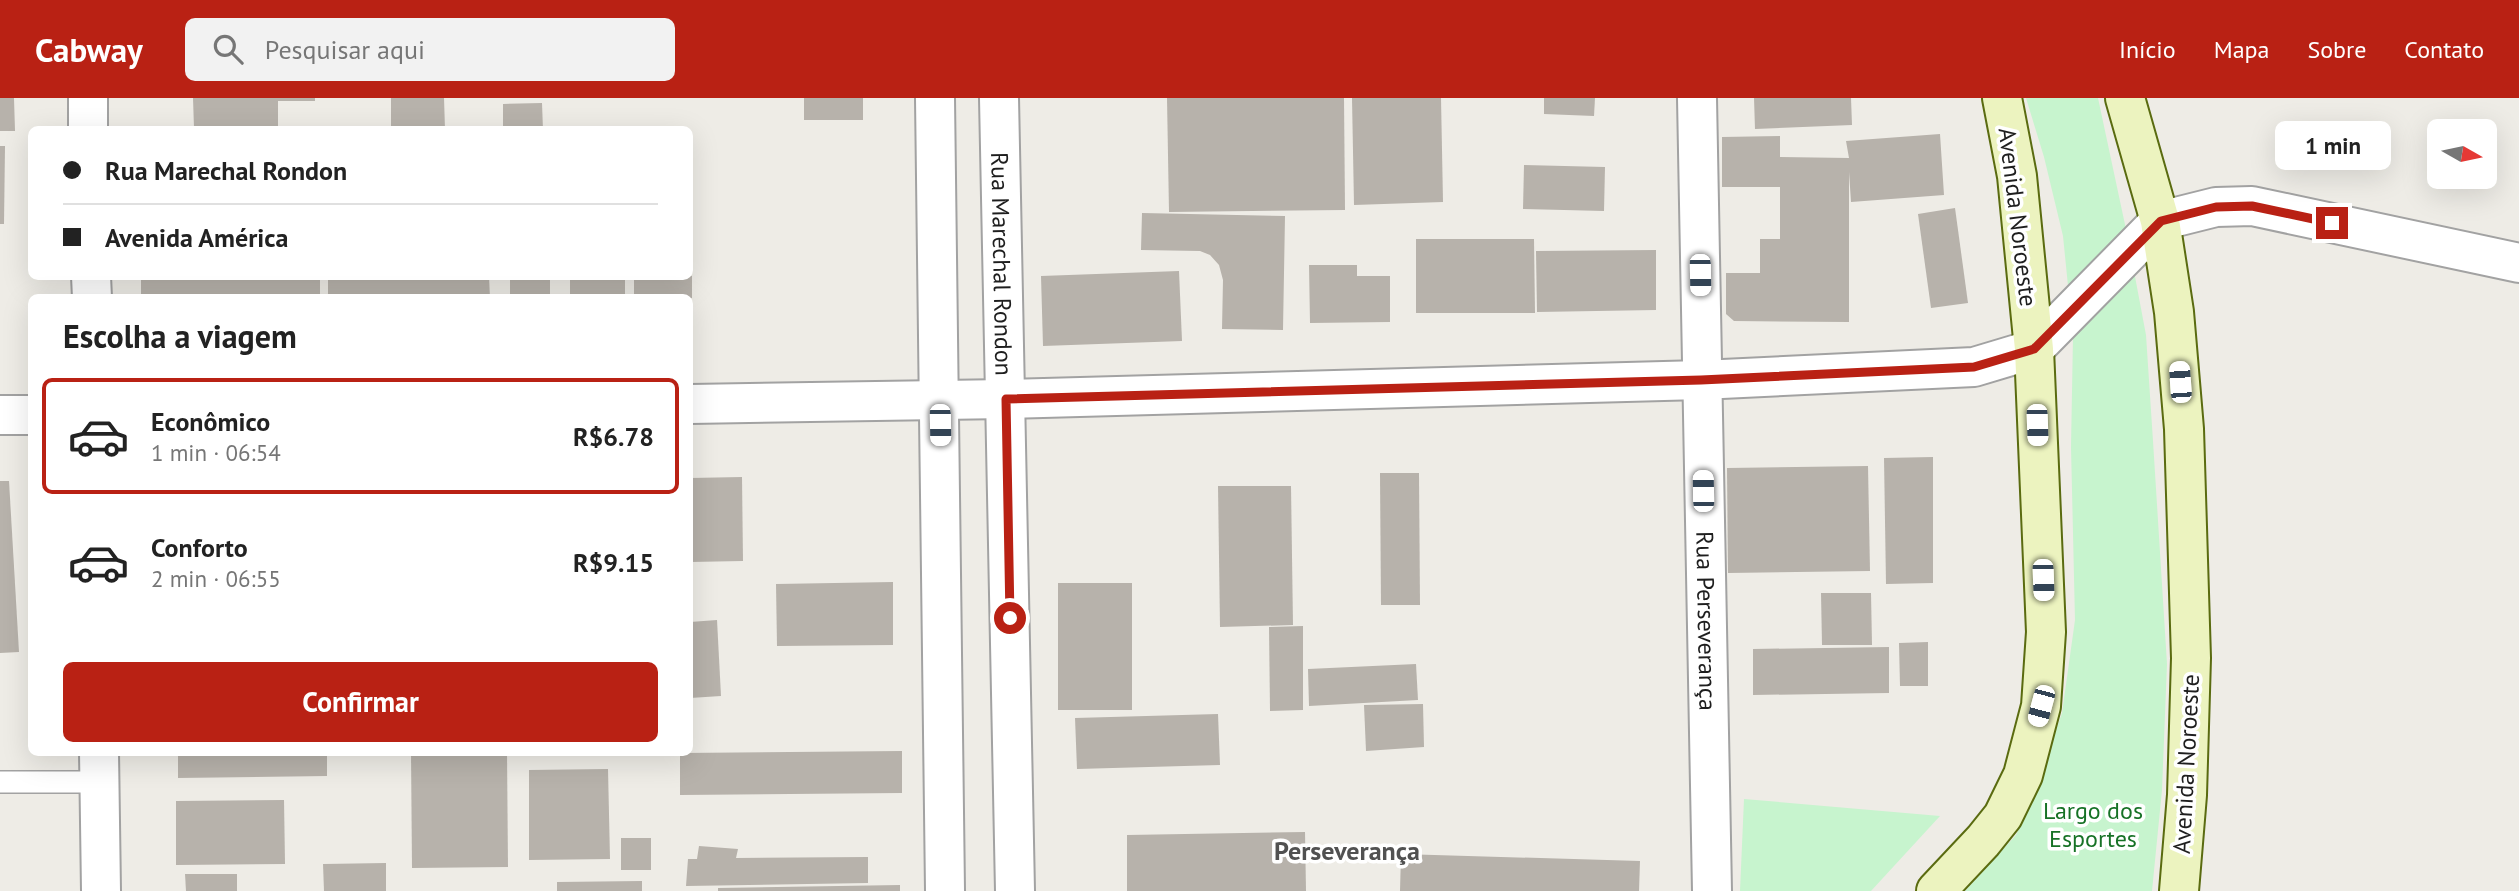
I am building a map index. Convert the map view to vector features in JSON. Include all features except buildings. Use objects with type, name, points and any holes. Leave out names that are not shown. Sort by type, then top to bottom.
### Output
[{"type":"main road","name":"Avenida Noroeste","points":[[1936,891],[2003,816],[2023,775],[2041,706],[2046,632],[2034,349],[2017,176],[2002,98]]},
{"type":"main road","name":"Avenida Noroeste","points":[[2125,98],[2161,221],[2175,312],[2184,429],[2191,645],[2187,794],[2179,891]]},
{"type":"street","points":[[88,98],[89,126]]},
{"type":"street","points":[[935,98],[945,891]]},
{"type":"street","name":"Rua Marechal Rondon","points":[[999,98],[1015,891]]},
{"type":"street","name":"Rua Perseverança","points":[[1697,98],[1712,891]]},
{"type":"street","points":[[693,404],[1006,399],[1701,380],[1974,367],[2034,349],[2161,221],[2216,207],[2252,206],[2519,263]]},
{"type":"street","points":[[0,415],[28,415]]},
{"type":"street","points":[[99,767],[101,891]]},
{"type":"lane","points":[[0,782],[99,767]]},
{"type":"green space","name":"Largo dos Esportes","points":[[2026,98],[2098,98],[2146,335],[2167,664],[2162,790],[2152,891],[1965,891],[2016,835],[2032,799],[2062,713],[2075,620],[2071,447],[2073,336],[2063,236],[2044,157]]},
{"type":"green space","points":[[1744,799],[1940,816],[1871,891],[1740,891]]},
{"type":"district","name":"Perseverança","points":[[1347,850]]},
{"type":"route","points":[[1010,618],[1006,399],[1701,380],[1974,367],[2034,349],[2161,221],[2216,207],[2252,206],[2332,223]]}]
